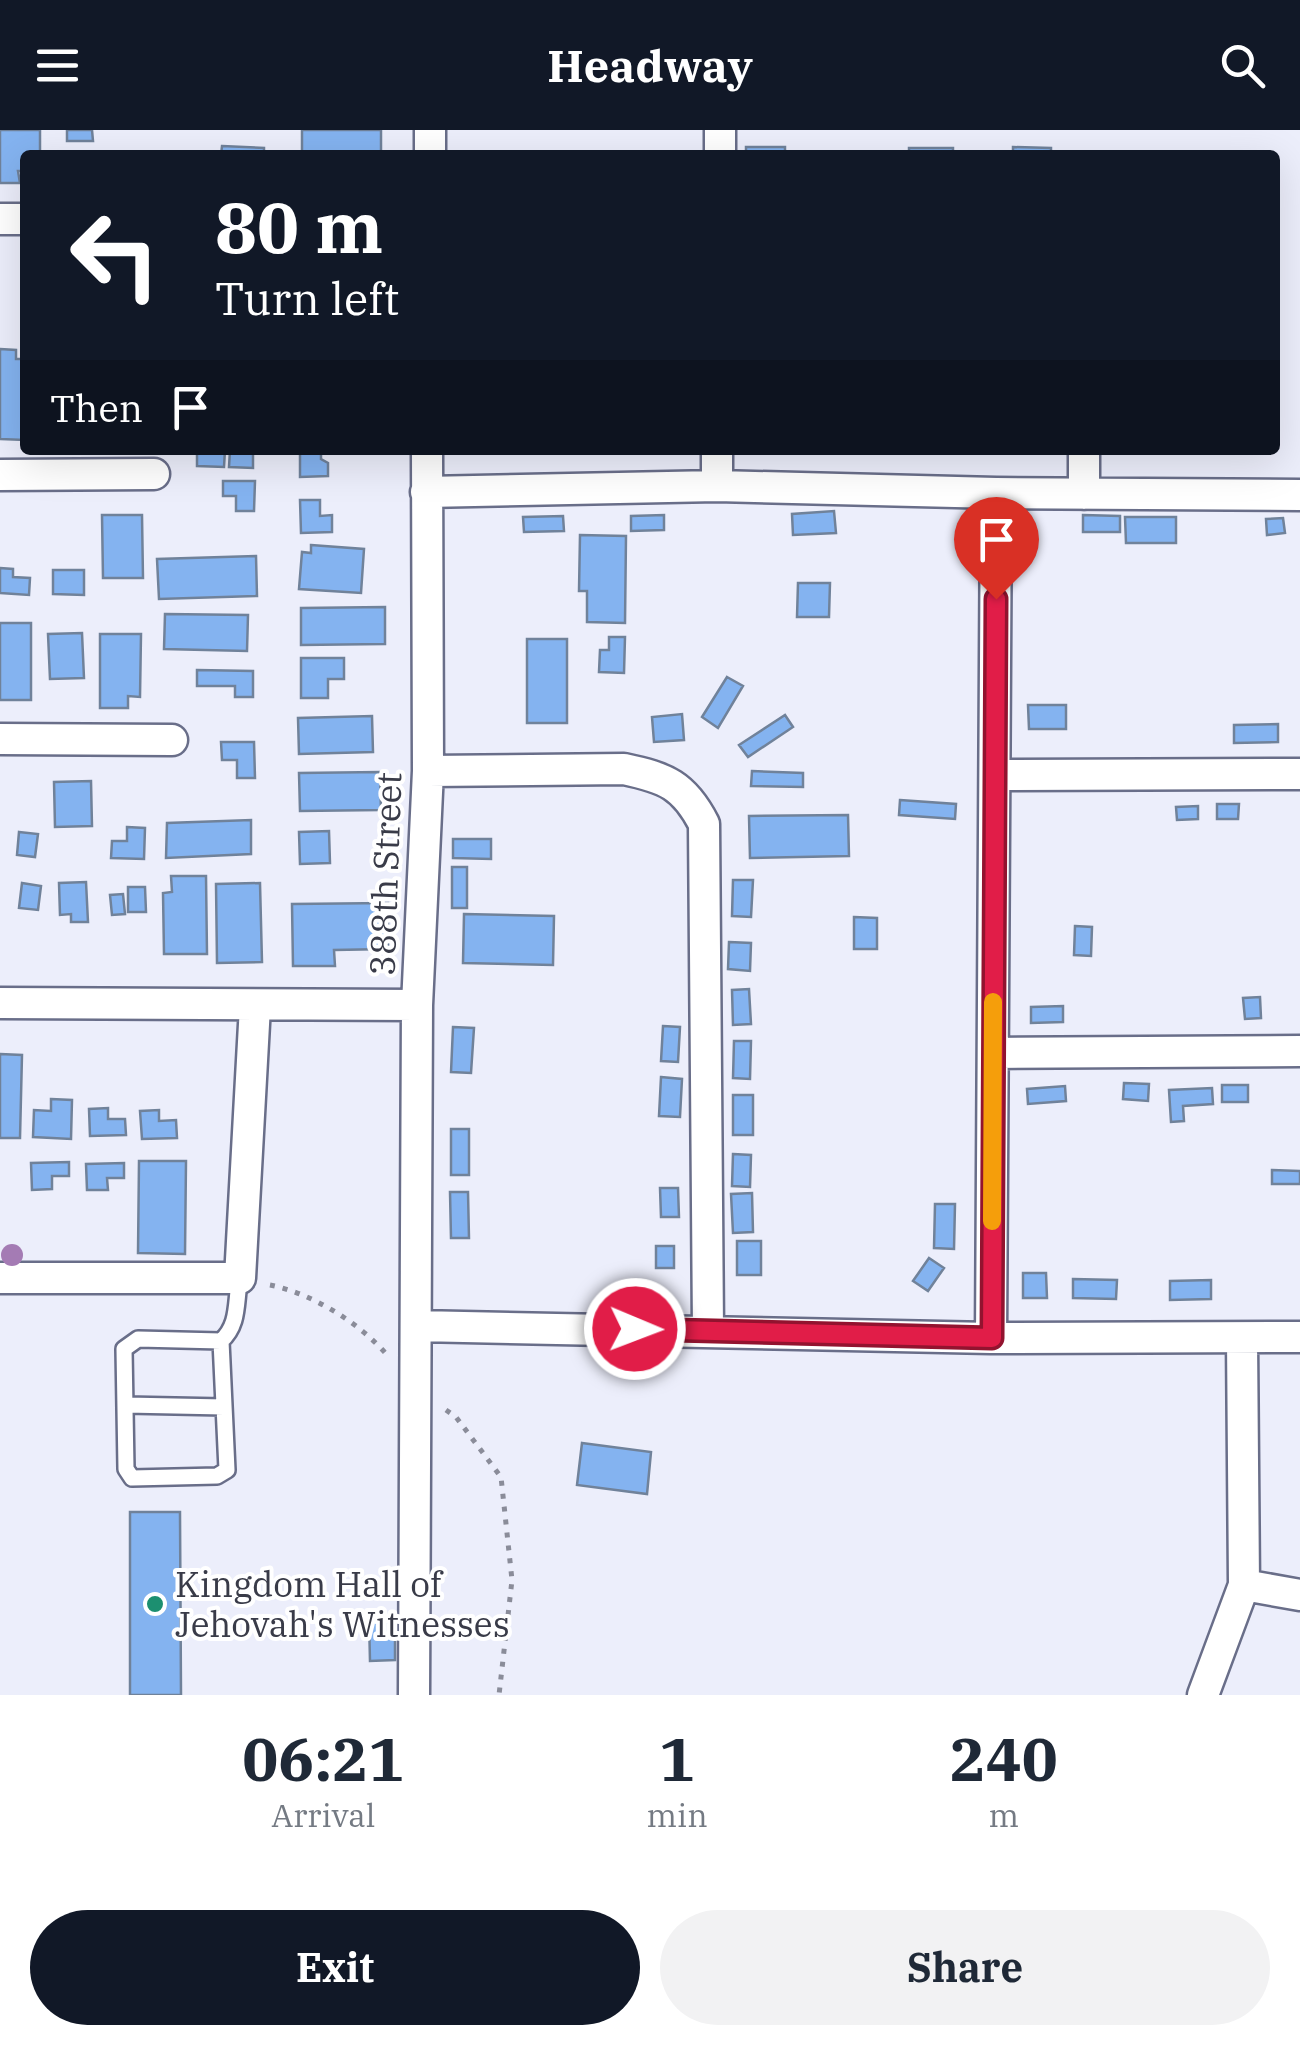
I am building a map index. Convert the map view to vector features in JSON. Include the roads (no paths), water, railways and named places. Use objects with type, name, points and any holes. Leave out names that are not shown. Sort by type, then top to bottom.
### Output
[{"type":"street","name":"388th Street","points":[[0,1003],[417,1004],[428,771],[427,455]]},
{"type":"street","points":[[717,455],[717,486]]},
{"type":"street","points":[[1084,455],[1084,494]]},
{"type":"street","points":[[0,475],[154,474]]},
{"type":"street","points":[[426,492],[717,486],[996,493],[1300,494]]},
{"type":"street","points":[[992,1338],[996,493]]},
{"type":"street","points":[[0,739],[172,740]]},
{"type":"street","points":[[428,771],[624,769],[651,774],[673,784],[692,801],[704,824],[708,1330]]},
{"type":"street","points":[[995,775],[1300,774]]},
{"type":"street","points":[[414,1695],[417,1004]]},
{"type":"street","points":[[0,1278],[240,1278],[255,1006]]},
{"type":"street","points":[[993,1052],[1300,1051]]},
{"type":"street","points":[[418,1326],[992,1338],[1300,1337]]},
{"type":"street","points":[[1203,1695],[1244,1585],[1242,1339]]},
{"type":"street","points":[[1244,1585],[1300,1596]]},
{"type":"lane","points":[[221,1341],[227,1470],[223,1474],[132,1478],[126,1470],[124,1349],[138,1339],[221,1341],[230,1333],[238,1312],[240,1278]]},
{"type":"lane","points":[[126,1405],[224,1407]]},
{"type":"place","name":"Kingdom Hall of Jehovah's Witnesses","points":[[155,1604]]}]
